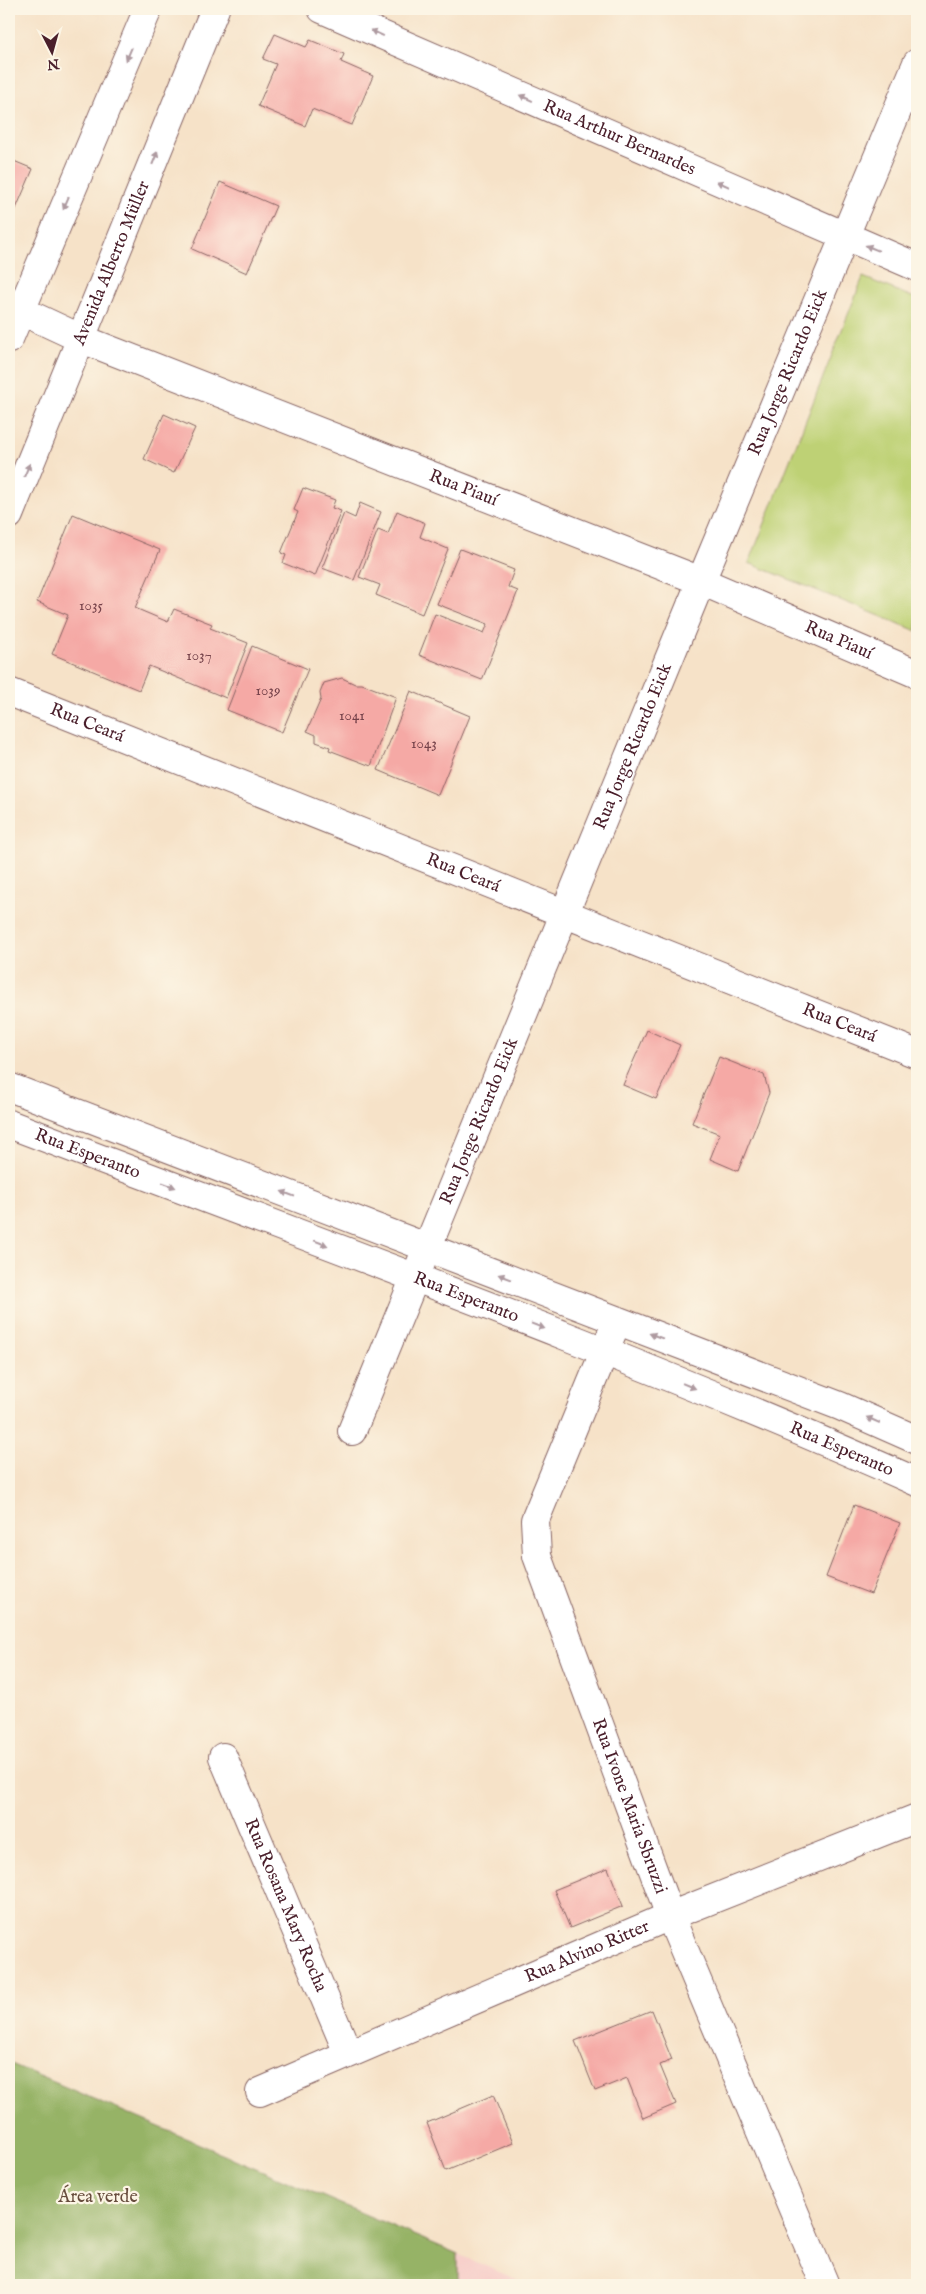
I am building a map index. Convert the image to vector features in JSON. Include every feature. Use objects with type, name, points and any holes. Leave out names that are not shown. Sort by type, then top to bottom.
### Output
[{"type":"street","points":[[9,339],[15,307],[148,9]]},
{"type":"street","name":"Avenida Alberto Müller","points":[[9,515],[215,9]]},
{"type":"street","name":"Rua Arthur Bernardes","points":[[322,9],[917,267]]},
{"type":"street","name":"Rua Jorge Ricardo Eick","points":[[352,1431],[566,914],[701,581],[917,63]]},
{"type":"street","name":"Rua Piauí","points":[[15,307],[82,339],[701,581],[917,674]]},
{"type":"street","name":"Rua Ceará","points":[[9,692],[917,1054]]},
{"type":"street","name":"Rua Esperanto","points":[[9,1087],[104,1125],[428,1246],[840,1406],[917,1440]]},
{"type":"street","name":"Rua Esperanto","points":[[9,1124],[605,1351],[828,1442],[917,1482]]},
{"type":"street","points":[[93,1156],[104,1125]]},
{"type":"street","name":"Rua Ivone Maria Sbruzzi","points":[[617,1321],[535,1520],[537,1556],[670,1916],[825,2285]]},
{"type":"street","points":[[828,1442],[840,1406]]},
{"type":"street","name":"Rua Rosana Mary Rocha","points":[[223,1758],[348,2053]]},
{"type":"street","name":"Rua Alvino Ritter","points":[[260,2092],[670,1916],[917,1818]]},
{"type":"shaded area","points":[[458,2254],[529,2285],[458,2285]]},
{"type":"green space","points":[[863,277],[917,299],[917,631],[749,563]]},
{"type":"green space","name":"Área verde","points":[[9,2063],[458,2254],[458,2285],[9,2285]]},
{"type":"building","points":[[275,34],[306,47],[310,40],[344,54],[341,62],[373,76],[352,125],[312,109],[305,126],[258,106],[276,64],[263,59]]},
{"type":"building","points":[[9,159],[33,169],[12,218],[9,216]]},
{"type":"building","points":[[220,182],[276,206],[247,273],[192,249]]},
{"type":"building","points":[[164,414],[195,428],[174,473],[144,459]]},
{"type":"building","points":[[303,488],[335,500],[332,508],[341,511],[315,576],[283,563],[286,555],[281,553],[298,512],[294,510]]},
{"type":"building","points":[[360,503],[381,512],[354,580],[322,568],[344,513],[355,518]]},
{"type":"building","points":[[397,511],[425,523],[420,537],[448,549],[422,614],[376,595],[380,585],[359,577],[378,530],[388,534]]},
{"type":"building","points":[[73,514],[160,550],[135,608],[168,622],[174,609],[212,624],[210,628],[248,643],[226,698],[149,666],[139,690],[52,654],[68,615],[37,602]]},
{"type":"building","points":[[460,549],[514,570],[508,587],[518,591],[482,680],[419,655],[435,614],[484,633],[488,624],[437,604]]},
{"type":"building","points":[[252,646],[308,669],[282,732],[227,710]]},
{"type":"building","points":[[342,678],[396,697],[371,766],[329,750],[330,747],[316,742],[316,735],[307,731],[321,699],[320,693],[324,683]]},
{"type":"building","points":[[411,691],[470,716],[438,795],[378,770]]},
{"type":"building","points":[[647,1030],[680,1045],[656,1099],[623,1085]]},
{"type":"building","points":[[719,1057],[764,1075],[769,1093],[738,1171],[710,1159],[720,1134],[692,1123]]},
{"type":"building","points":[[854,1505],[900,1523],[871,1594],[826,1577]]},
{"type":"building","points":[[608,1868],[623,1906],[570,1928],[554,1890]]},
{"type":"building","points":[[652,2010],[672,2060],[660,2065],[676,2104],[643,2118],[627,2078],[595,2091],[575,2041]]},
{"type":"building","points":[[493,2095],[513,2143],[446,2171],[427,2123]]}]
